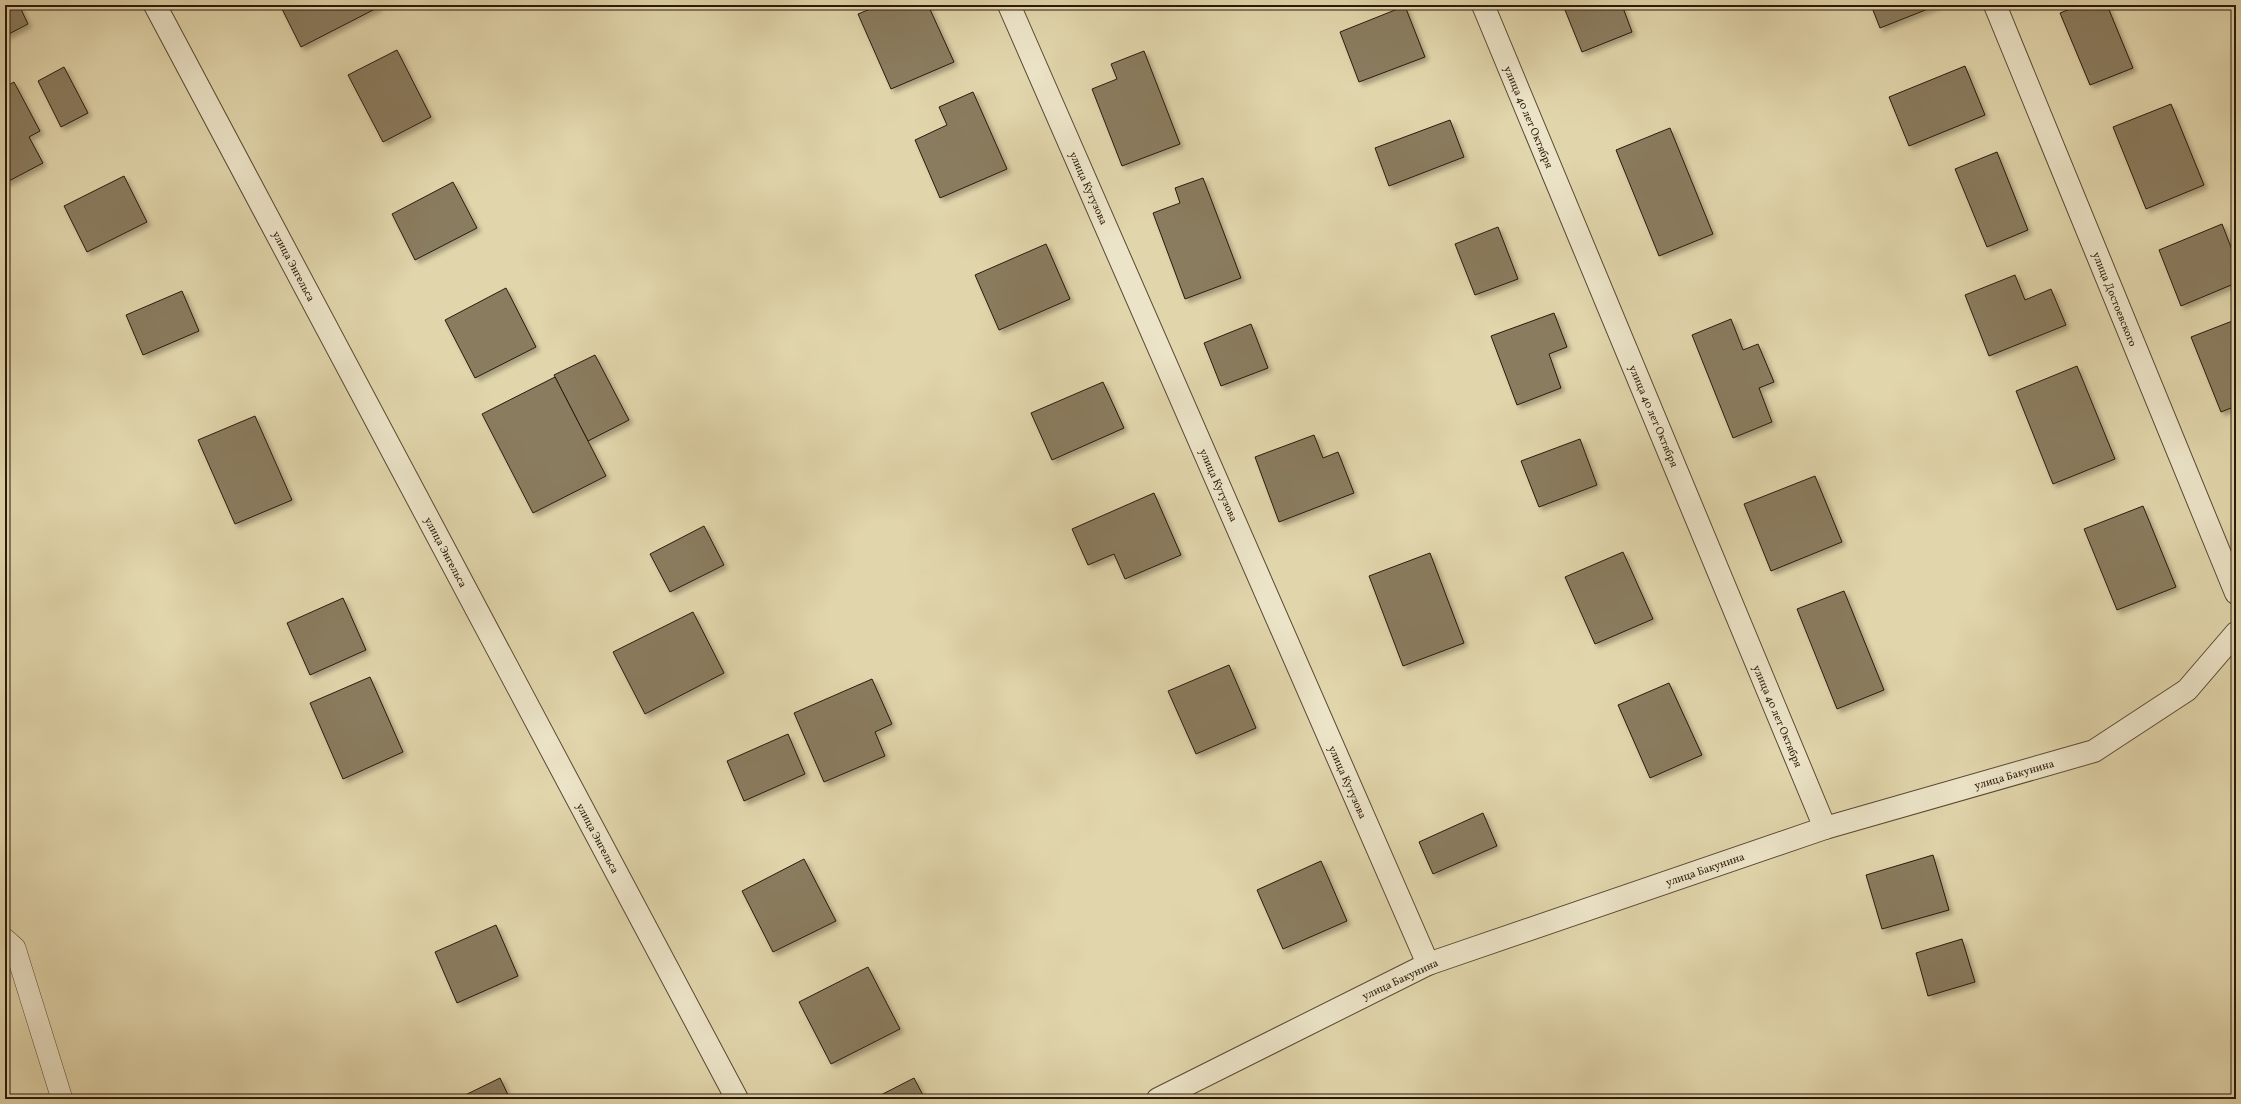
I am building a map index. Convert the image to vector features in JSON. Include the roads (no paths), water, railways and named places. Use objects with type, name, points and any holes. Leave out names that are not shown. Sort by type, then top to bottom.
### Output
[{"type":"street","name":"улица Энгельса","points":[[155,5],[737,1099]]},
{"type":"street","name":"улица Кутузова","points":[[1009,5],[1428,964]]},
{"type":"street","name":"улица 40 лет Октября","points":[[1483,5],[1825,828]]},
{"type":"street","name":"улица Достоевского","points":[[1995,5],[2236,593]]},
{"type":"street","name":"улица Бакунина","points":[[1158,1099],[1428,964],[1825,828],[2094,751],[2187,690],[2236,633]]},
{"type":"lane","points":[[5,939],[15,948],[62,1099]]}]
